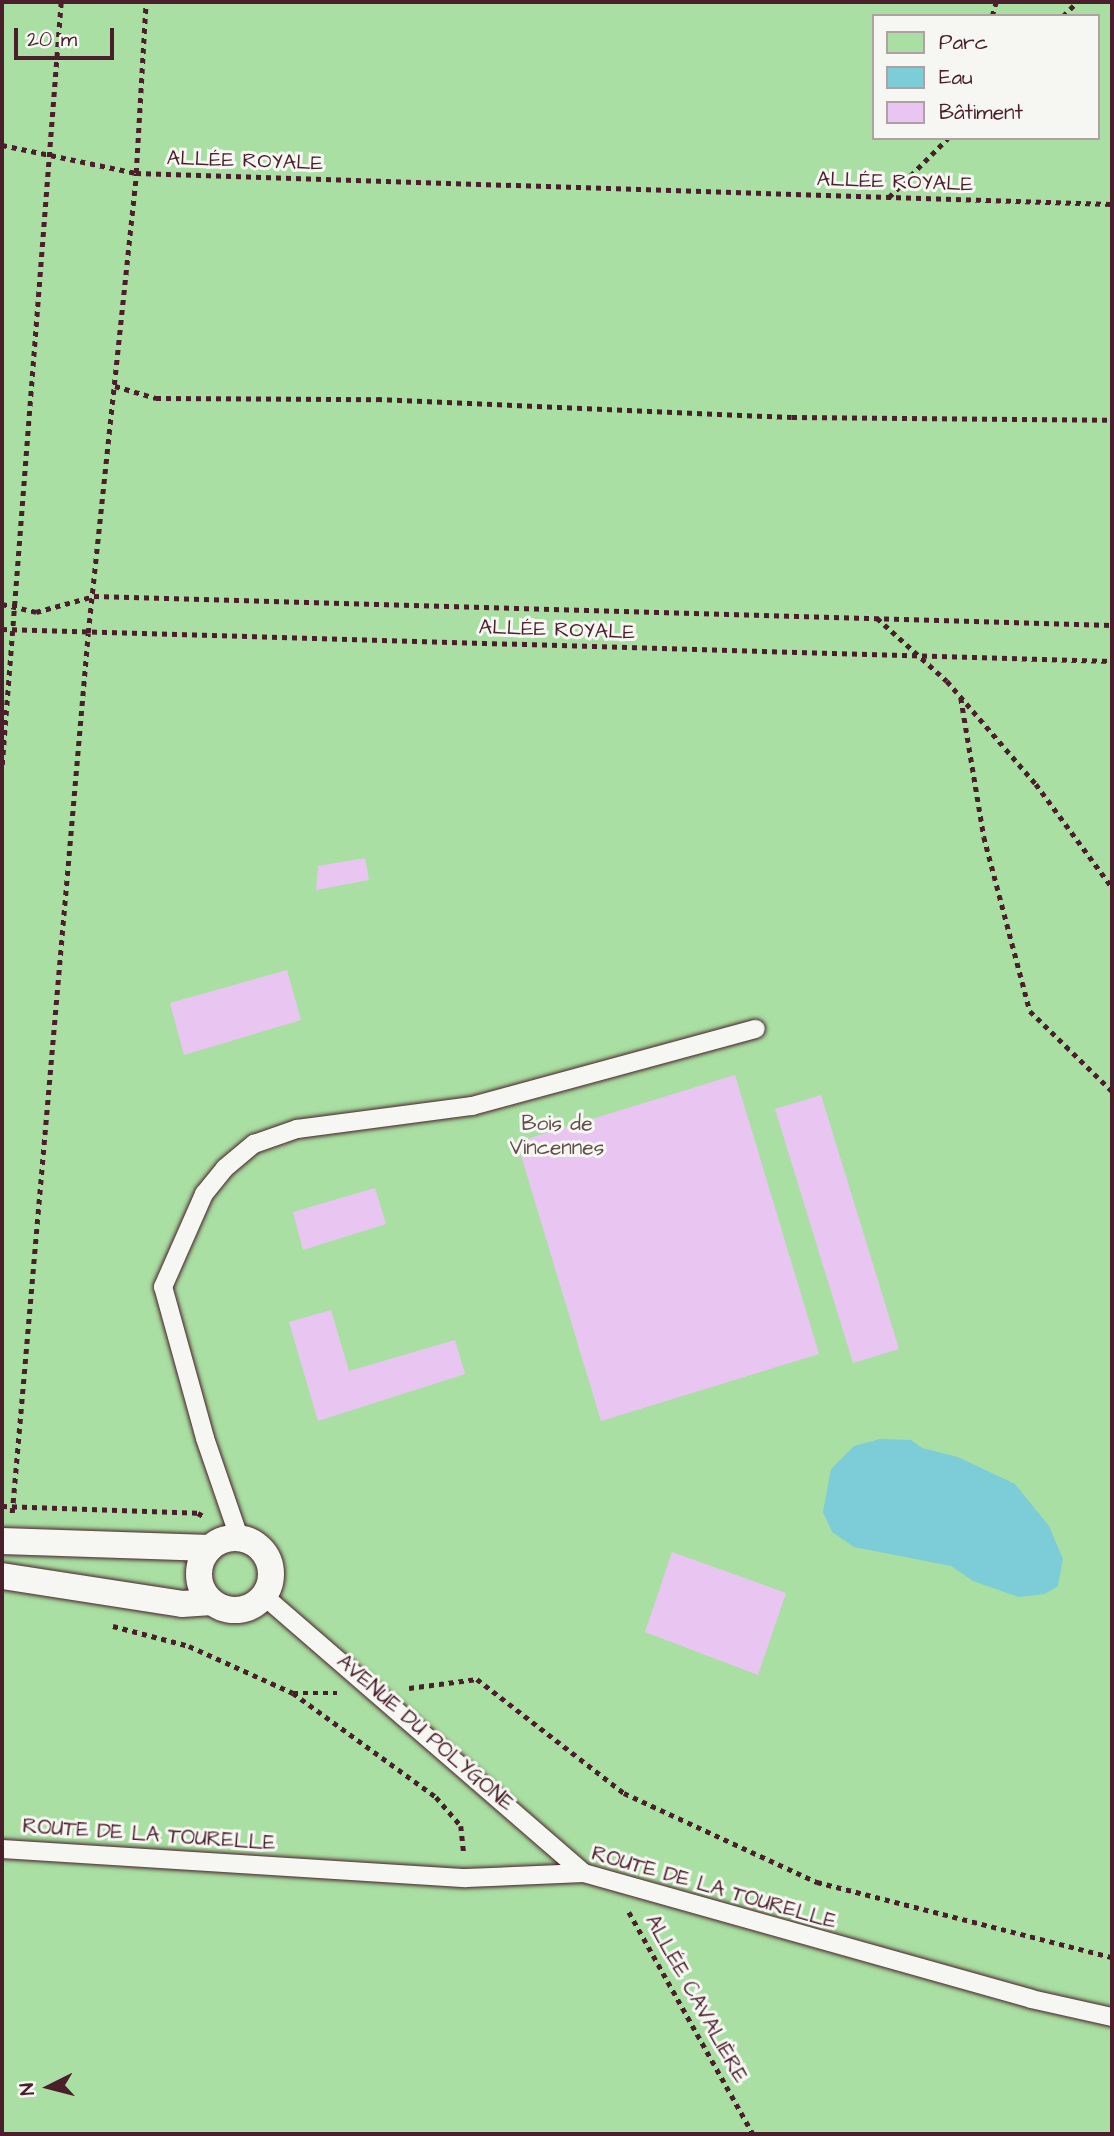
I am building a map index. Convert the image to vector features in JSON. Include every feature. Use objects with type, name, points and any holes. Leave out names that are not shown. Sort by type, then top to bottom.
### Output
[{"type":"street","points":[[2,1576],[182,1604],[212,1602],[234,1610],[256,1604],[270,1586],[271,1564],[259,1546],[239,1537],[210,1548],[4,1540]]},
{"type":"street","points":[[210,1548],[199,1569],[204,1592],[212,1602]]},
{"type":"lane","points":[[239,1537],[205,1438],[163,1287],[204,1194],[225,1168],[254,1144],[297,1129],[472,1106],[756,1029]]},
{"type":"lane","name":"AVENUE DU POLYGONE","points":[[264,1596],[584,1873]]},
{"type":"lane","name":"ROUTE DE LA TOURELLE","points":[[2,1849],[466,1878],[584,1873],[607,1882],[1031,1999],[1112,2017]]},
{"type":"path","points":[[2,765],[61,2]]},
{"type":"path","points":[[4,1540],[88,633],[94,596],[136,173],[146,2]]},
{"type":"path","points":[[889,198],[946,140]]},
{"type":"path","name":"ALLÉE ROYALE","points":[[2,145],[136,173],[1112,204]]},
{"type":"path","points":[[115,386],[156,398],[377,399],[792,417],[1112,420]]},
{"type":"path","name":"ALLÉE ROYALE","points":[[2,604],[36,612],[94,596],[1112,625]]},
{"type":"path","points":[[877,618],[961,698],[1036,784],[1112,887]]},
{"type":"path","name":"ALLÉE ROYALE","points":[[2,629],[1112,662]]},
{"type":"path","points":[[961,698],[984,837],[1030,1012],[1112,1091]]},
{"type":"path","points":[[98,1622],[189,1646],[293,1693],[436,1797],[461,1826],[466,1878]]},
{"type":"path","points":[[378,1692],[477,1679],[624,1793],[817,1882],[1112,1957]]},
{"type":"path","name":"ALLÉE CAVALIÈRE","points":[[607,1882],[641,1930],[753,2134]]},
{"type":"green space","name":"Bois de Vincennes","points":[[2,2],[1112,2],[1112,2134],[2,2134]]},
{"type":"water","points":[[880,1439],[911,1440],[922,1448],[958,1457],[1015,1484],[1049,1526],[1063,1559],[1058,1586],[1045,1594],[1019,1597],[973,1581],[951,1566],[854,1547],[832,1532],[823,1512],[831,1469],[854,1446]]},
{"type":"building","points":[[365,858],[369,880],[316,890],[318,866]]},
{"type":"building","points":[[287,970],[301,1020],[184,1055],[170,1003]]},
{"type":"building","points":[[735,1075],[819,1354],[601,1421],[517,1142]]},
{"type":"building","points":[[821,1095],[899,1349],[853,1363],[775,1109]]},
{"type":"building","points":[[375,1188],[386,1224],[303,1250],[293,1212]]},
{"type":"building","points":[[331,1310],[349,1371],[455,1340],[465,1374],[318,1421],[289,1322]]},
{"type":"building","points":[[672,1552],[786,1593],[758,1675],[645,1632]]}]
